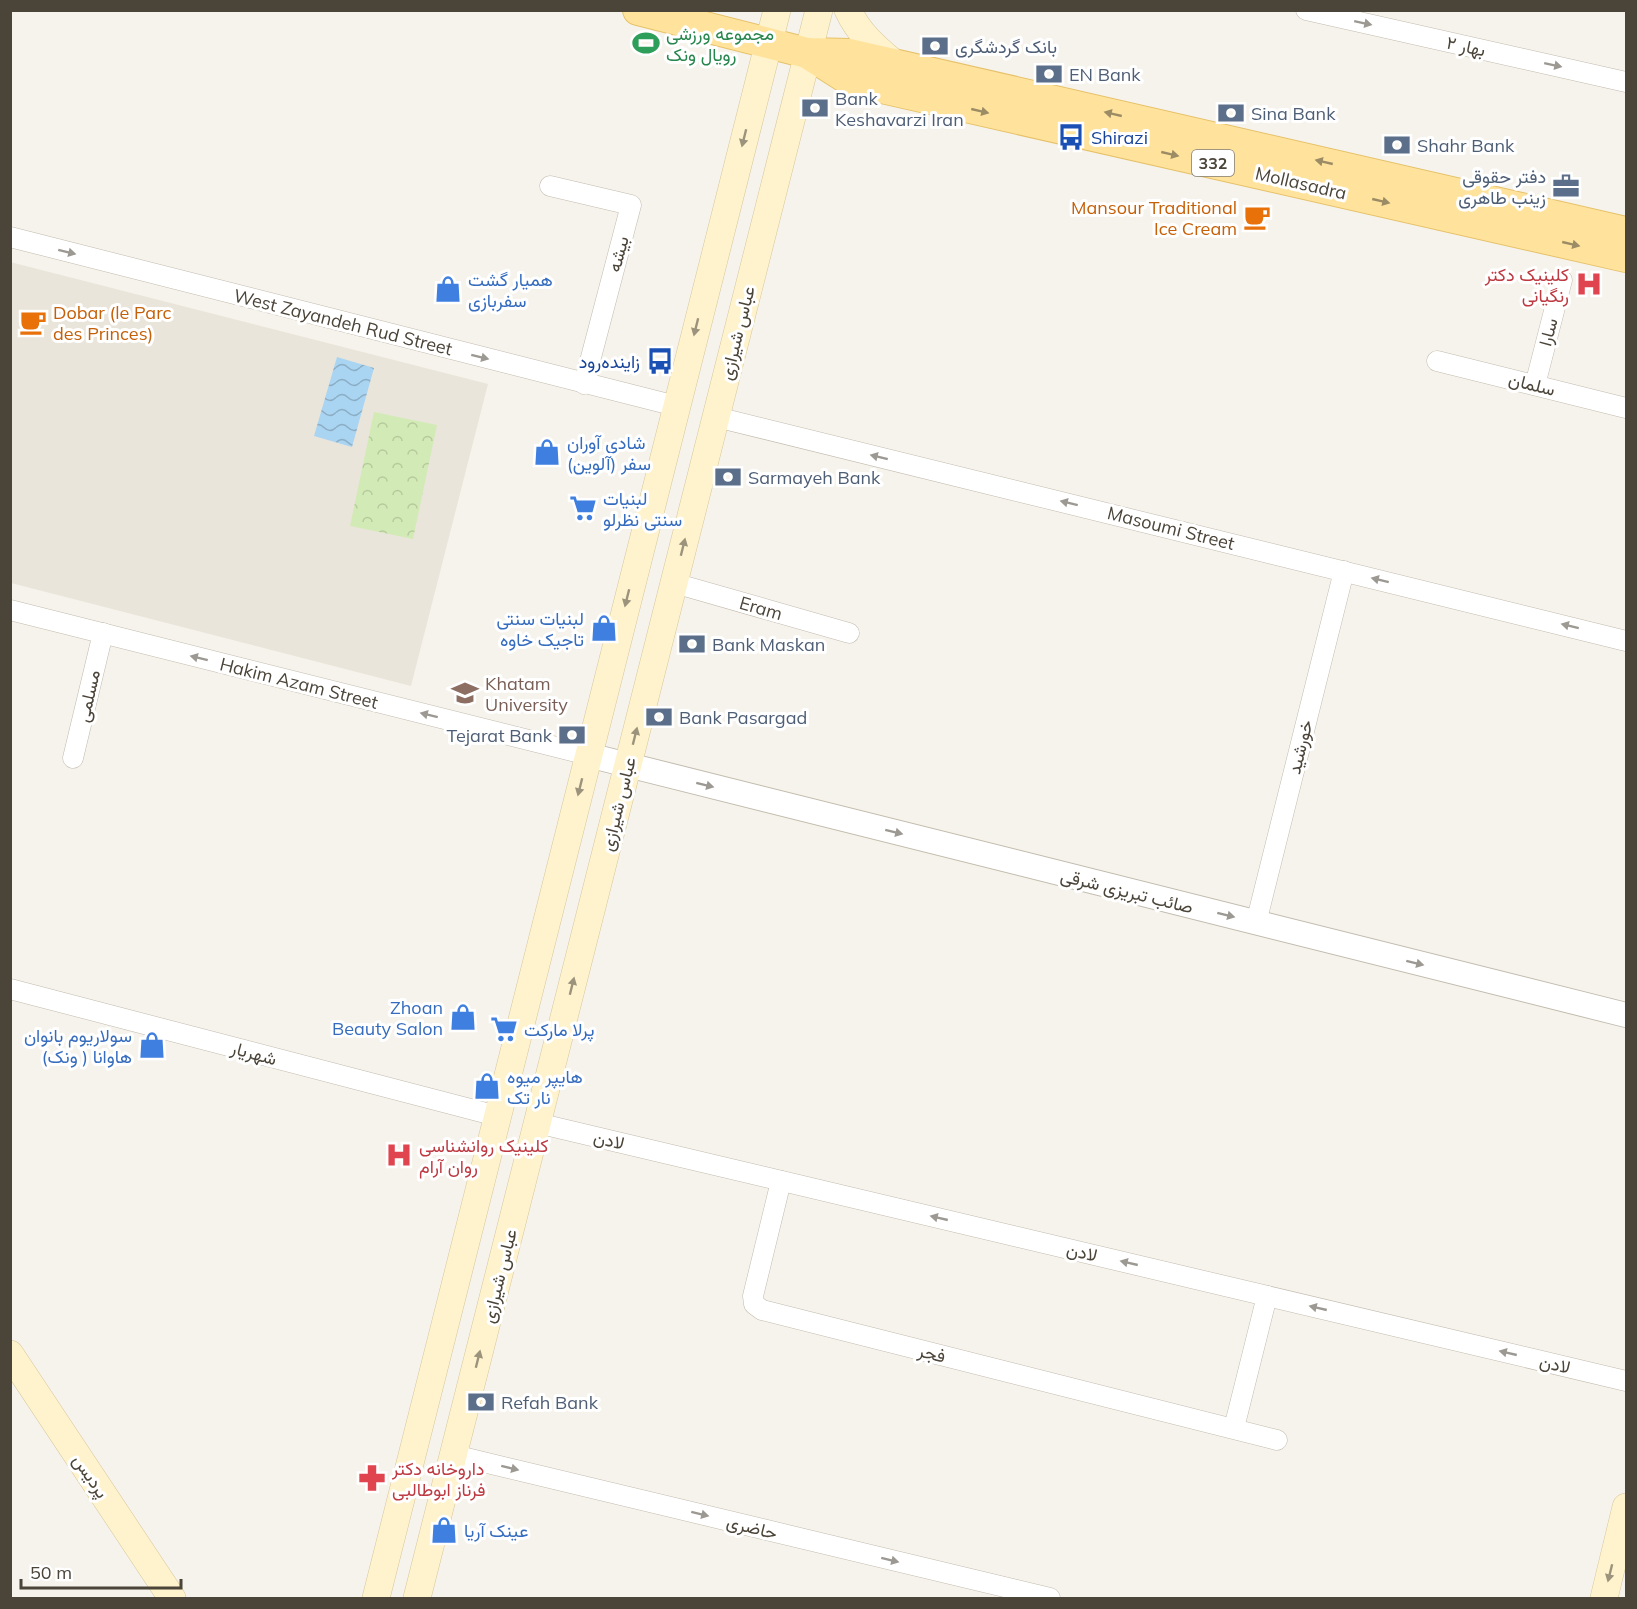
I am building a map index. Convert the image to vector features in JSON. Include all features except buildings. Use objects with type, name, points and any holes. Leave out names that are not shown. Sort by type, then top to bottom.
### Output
[{"type":"main road","name":"Mollasadra","points":[[638,10],[807,53],[850,54],[1626,232]]},
{"type":"main road","points":[[376,1599],[777,10]]},
{"type":"main road","points":[[796,10],[808,10]]},
{"type":"main road","name":"عباس شیرازی","points":[[417,1599],[819,10]]},
{"type":"main road","points":[[848,10],[854,25],[865,39],[895,64]]},
{"type":"main road","name":"Mollasadra","points":[[807,53],[851,81],[1626,257]]},
{"type":"main road","name":"پردیس","points":[[10,1354],[172,1599]]},
{"type":"main road","points":[[1604,1599],[1626,1507]]},
{"type":"street","name":"بهار ۲","points":[[1306,10],[1626,82]]},
{"type":"street","name":"بیشه","points":[[550,186],[631,205],[584,384]]},
{"type":"street","name":"West Zayandeh Rud Street","points":[[10,237],[676,406]]},
{"type":"street","name":"سارا","points":[[1534,385],[1562,280]]},
{"type":"street","name":"سلمان","points":[[1437,361],[1626,408]]},
{"type":"street","name":"Masoumi Street","points":[[716,417],[1626,640]]},
{"type":"street","name":"خورشید","points":[[1256,923],[1344,571]]},
{"type":"street","name":"Eram","points":[[674,583],[849,633]]},
{"type":"street","name":"Hakim Azam Street","points":[[10,610],[588,755]]},
{"type":"street","name":"مسلمی","points":[[74,758],[103,633]]},
{"type":"street","name":"صائب تبریزی شرقی","points":[[588,755],[1626,1015]]},
{"type":"street","name":"شهریار","points":[[10,989],[497,1116]]},
{"type":"street","name":"لادن","points":[[537,1124],[1626,1381]]},
{"type":"street","name":"فجر","points":[[781,1181],[753,1296],[754,1304],[762,1310],[1277,1440]]},
{"type":"street","points":[[1234,1428],[1267,1296]]},
{"type":"street","name":"حاضری","points":[[453,1455],[995,1592],[1050,1599]]},
{"type":"shaded area","points":[[10,262],[488,384],[411,686],[11,583]]},
{"type":"green space","points":[[374,412],[437,425],[413,539],[350,526]]},
{"type":"water","points":[[337,357],[374,368],[352,447],[314,436]]},
{"type":"place","name":"مجموعه ورزشی رویال ونک","points":[[646,43]]},
{"type":"place","name":"بانک گردشگری","points":[[935,46]]},
{"type":"place","name":"EN Bank","points":[[1049,74]]},
{"type":"place","name":"Bank Keshavarzi Iran","points":[[815,108]]},
{"type":"place","name":"Sina Bank","points":[[1231,113]]},
{"type":"place","name":"Shirazi","points":[[1071,137]]},
{"type":"place","name":"Shahr Bank","points":[[1397,145]]},
{"type":"place","name":"دفتر حقوقی زینب طاهری","points":[[1566,186]]},
{"type":"place","name":"Mansour Traditional Ice Cream","points":[[1257,217]]},
{"type":"place","name":"کلینیک دکتر رنگیانی","points":[[1589,284]]},
{"type":"place","name":"همیار گشت سفربازی","points":[[448,289]]},
{"type":"place","name":"Dobar (le Parc des Princes)","points":[[33,322]]},
{"type":"place","name":"زاینده‌رود","points":[[660,361]]},
{"type":"place","name":"شادی آوران سفر (آلوین)","points":[[547,452]]},
{"type":"place","name":"Sarmayeh Bank","points":[[728,477]]},
{"type":"place","name":"لبنیات سنتی نظرلو","points":[[583,508]]},
{"type":"place","name":"لبنیات سنتی تاجیک خاوه","points":[[604,628]]},
{"type":"place","name":"Bank Maskan","points":[[692,644]]},
{"type":"place","name":"Khatam University","points":[[465,693]]},
{"type":"place","name":"Bank Pasargad","points":[[659,717]]},
{"type":"place","name":"Tejarat Bank","points":[[572,735]]},
{"type":"place","name":"Zhoan Beauty Salon","points":[[463,1017]]},
{"type":"place","name":"پرلا مارکت","points":[[504,1029]]},
{"type":"place","name":"سولاریوم بانوان هاوانا ( ونک)","points":[[152,1045]]},
{"type":"place","name":"هایپر میوه نار تک","points":[[487,1086]]},
{"type":"place","name":"کلینیک روانشناسی روان آرام","points":[[399,1155]]},
{"type":"place","name":"Refah Bank","points":[[481,1402]]},
{"type":"place","name":"داروخانه دکتر فرناز ابوطالبی","points":[[372,1478]]},
{"type":"place","name":"عینک آریا","points":[[444,1530]]}]
